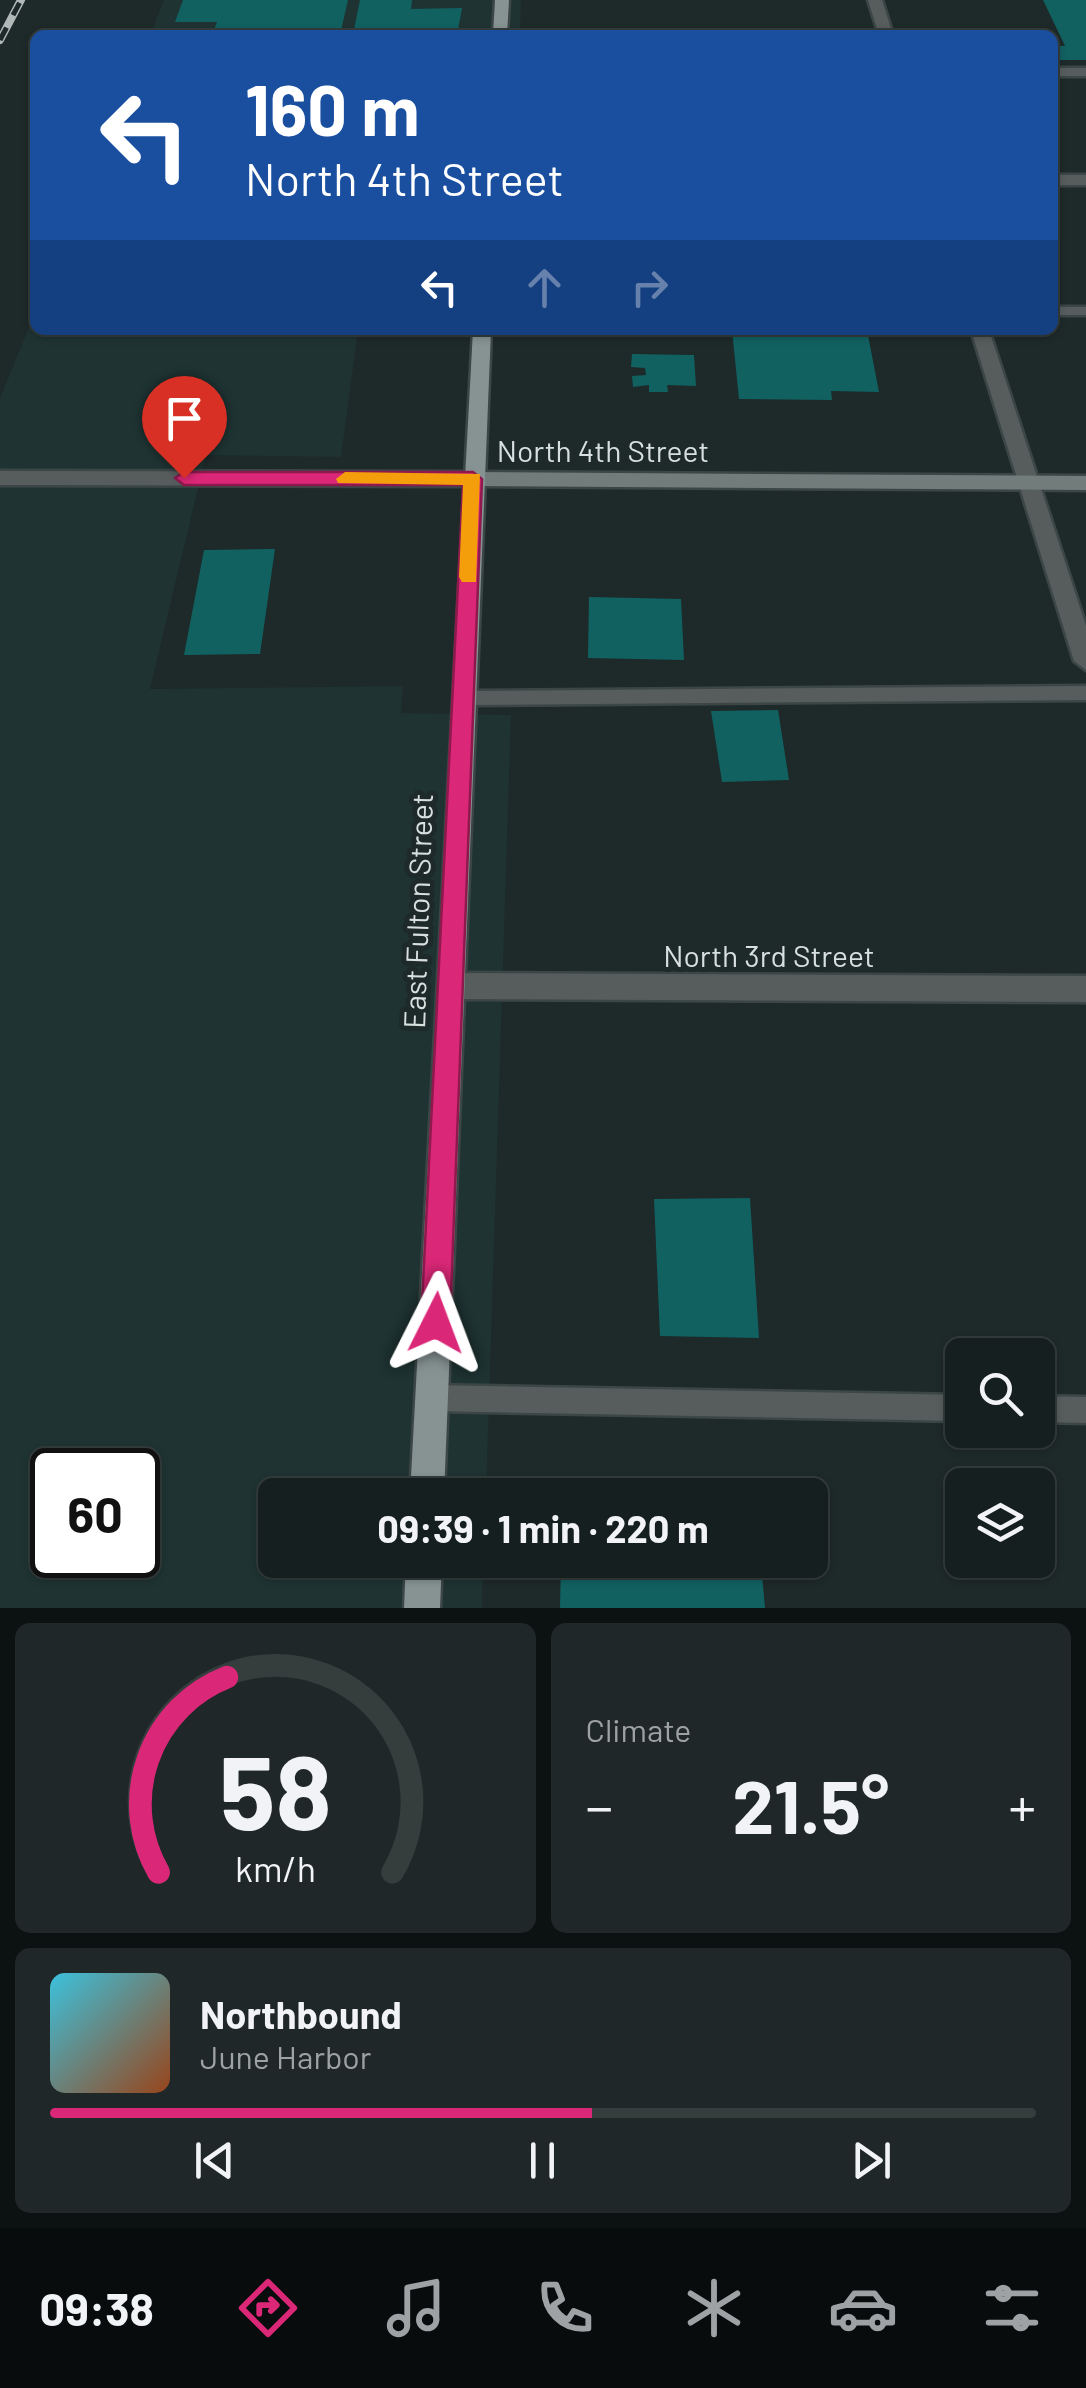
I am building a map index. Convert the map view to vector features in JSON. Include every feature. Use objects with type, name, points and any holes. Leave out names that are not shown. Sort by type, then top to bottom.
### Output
[{"type":"main road","points":[[500,30],[502,0]]},
{"type":"main road","name":"East Fulton Street","points":[[428,1478],[482,335]]},
{"type":"main road","name":"North 4th Street","points":[[473,479],[1086,483]]},
{"type":"main road","points":[[422,1608],[423,1578]]},
{"type":"street","points":[[875,0],[884,30]]},
{"type":"street","points":[[1058,180],[1086,180]]},
{"type":"street","points":[[982,335],[1086,661]]},
{"type":"street","name":"North 4th Street","points":[[0,478],[473,479]]},
{"type":"street","name":"North 3rd Street","points":[[452,986],[1086,989]]},
{"type":"lane","points":[[1058,72],[1086,72]]},
{"type":"lane","points":[[1058,311],[1086,311]]},
{"type":"lane","points":[[464,698],[1086,693]]},
{"type":"lane","points":[[432,1398],[945,1408]]},
{"type":"lane","points":[[1055,1409],[1086,1410]]},
{"type":"shaded area","points":[[164,0],[521,0],[520,30],[152,30]]},
{"type":"shaded area","points":[[30,325],[30,335],[357,335],[341,457],[206,455],[150,689],[403,686],[401,713],[511,715],[487,1478],[258,1478],[258,1578],[483,1578],[482,1608],[0,1608],[0,398]]},
{"type":"building","points":[[183,0],[348,0],[341,30],[214,30],[217,22],[175,22]]},
{"type":"building","points":[[360,0],[412,0],[411,9],[462,8],[458,30],[354,30]]},
{"type":"building","points":[[1043,0],[1086,0],[1086,60],[1058,60],[1058,46],[1065,46]]},
{"type":"building","points":[[733,335],[868,335],[879,392],[831,391],[832,400],[739,399]]},
{"type":"building","points":[[632,354],[694,355],[696,386],[667,385],[668,392],[649,392],[649,385],[633,387],[632,376],[646,375],[645,368],[631,367]]},
{"type":"building","points":[[275,549],[260,654],[184,655],[204,550]]},
{"type":"building","points":[[589,597],[681,599],[684,660],[588,658]]},
{"type":"building","points":[[778,710],[789,780],[722,782],[711,711]]},
{"type":"building","points":[[750,1198],[759,1338],[660,1336],[654,1199]]},
{"type":"building","points":[[561,1578],[762,1578],[765,1608],[560,1608]]},
{"type":"railway","points":[[0,40],[21,0]]},
{"type":"slow traffic","points":[[345,479],[473,479],[469,577]]},
{"type":"route","points":[[184,478],[473,479],[436,1323]]}]
